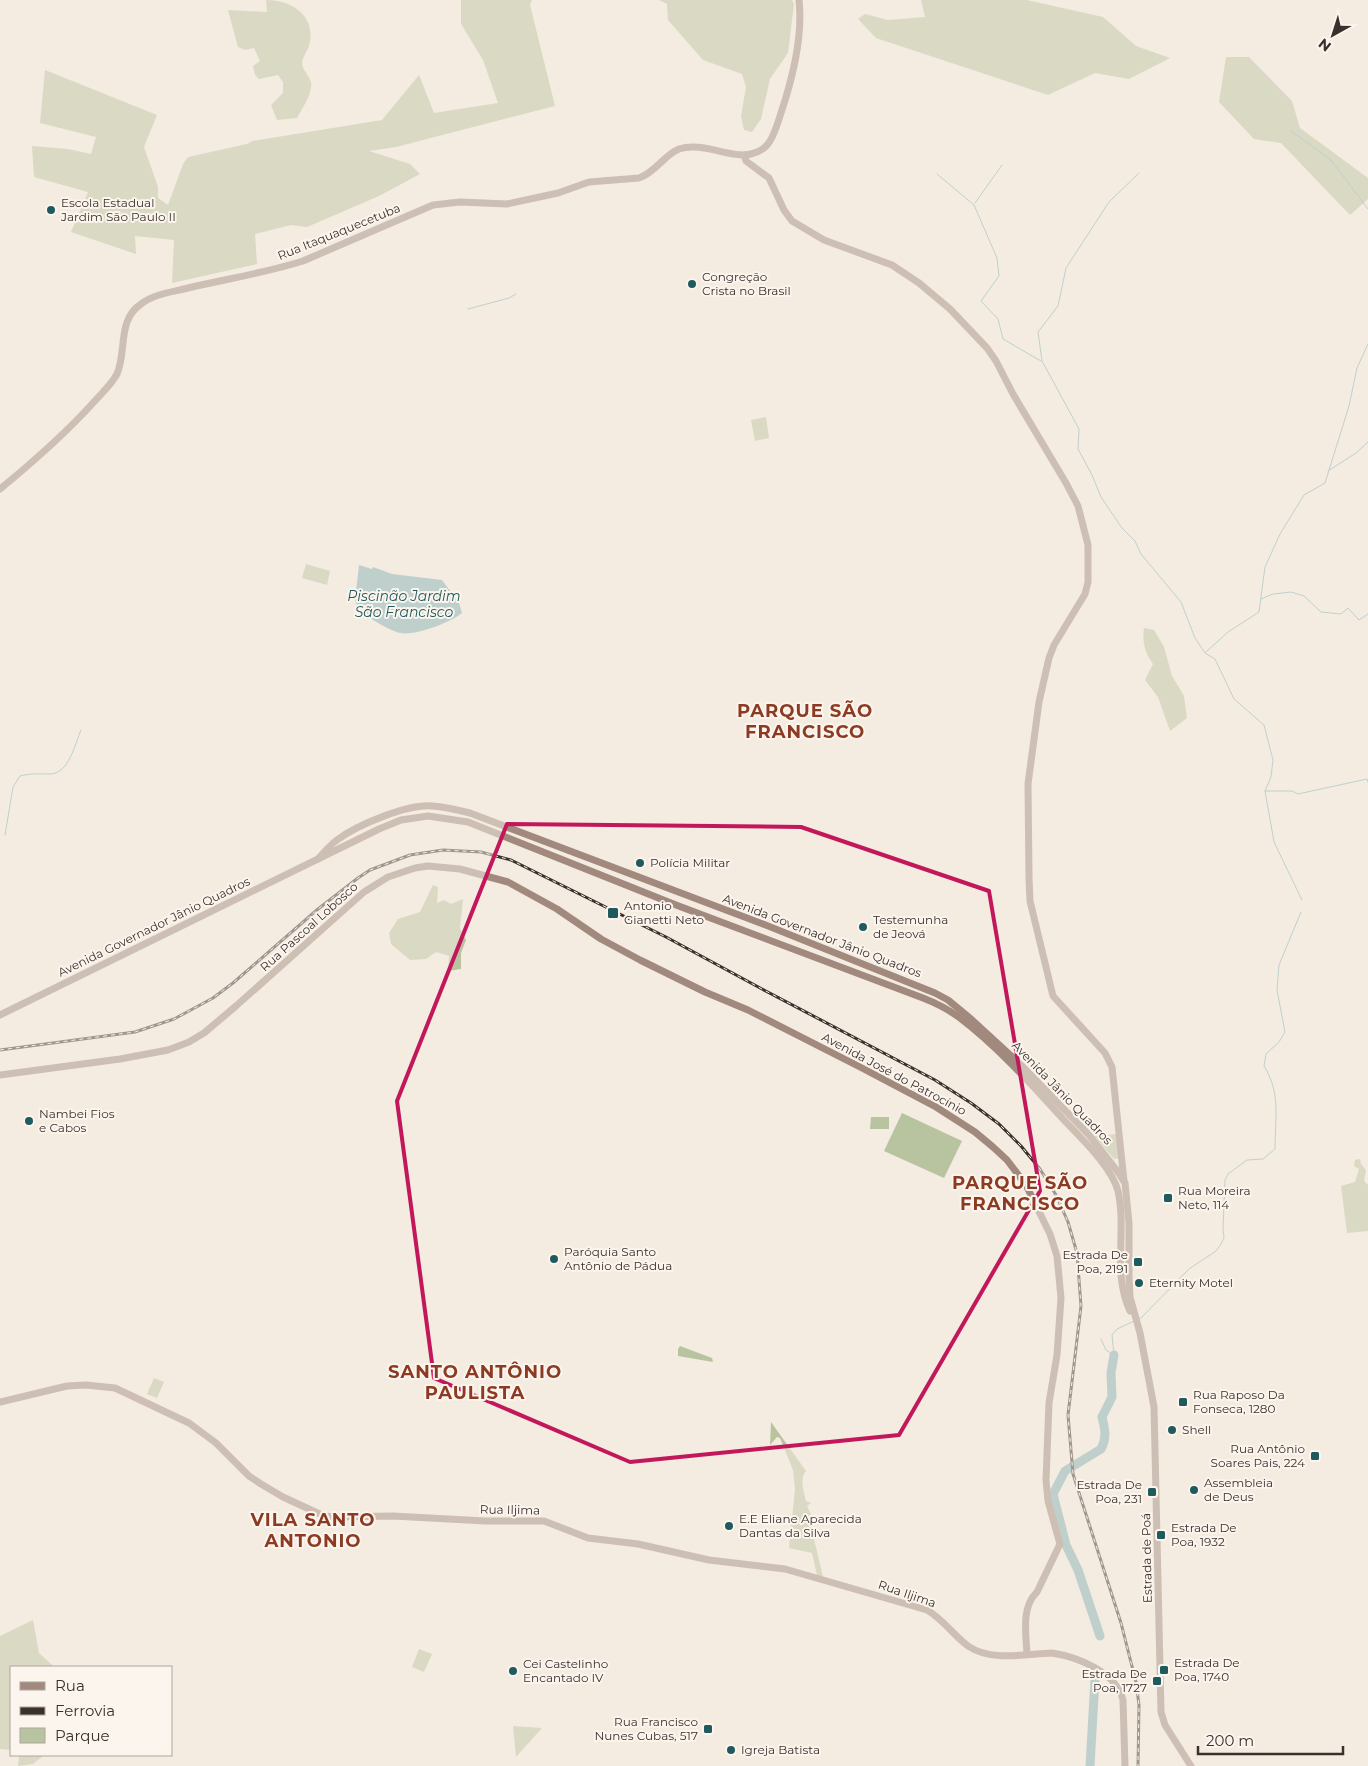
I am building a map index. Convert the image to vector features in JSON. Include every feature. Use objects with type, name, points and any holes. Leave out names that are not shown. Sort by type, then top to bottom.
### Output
[{"type":"main road","points":[[799,0],[798,33],[793,74],[779,120],[766,146],[758,152],[744,155],[746,161],[769,178],[784,210],[792,221],[824,240],[897,268],[934,295],[962,322],[987,348],[996,361],[1078,506],[1088,544],[1088,582],[1085,594],[1069,618],[1049,658],[1039,702],[1028,784],[1030,901],[1052,996],[1110,1060],[1114,1080],[1124,1183]]},
{"type":"main road","name":"Rua Itaquaquecetuba","points":[[0,489],[34,461],[86,411],[111,382],[121,361],[125,328],[130,315],[141,303],[152,298],[205,284],[282,268],[303,261],[433,205],[460,202],[507,204],[558,193],[589,182],[639,178],[646,175],[682,148],[708,148],[744,155]]},
{"type":"main road","name":"Avenida Governador Jânio Quadros","points":[[318,859],[336,840],[346,834],[404,809],[431,806],[470,813],[757,922],[935,993],[943,997],[977,1028]]},
{"type":"main road","name":"Avenida Governador Jânio Quadros","points":[[0,1015],[379,829],[401,820],[428,816],[453,819],[489,830],[695,912],[939,1005],[977,1028]]},
{"type":"main road","points":[[346,834],[349,844]]},
{"type":"main road","name":"Rua Pascoal Lobosco","points":[[0,1075],[120,1059],[168,1050],[189,1042],[243,1000],[364,892],[388,877],[414,868],[438,866],[460,869],[508,882],[557,909],[601,939],[656,968]]},
{"type":"main road","points":[[629,885],[638,876]]},
{"type":"main road","points":[[644,891],[649,884],[673,890]]},
{"type":"main road","points":[[695,912],[712,912],[717,907]]},
{"type":"main road","points":[[752,933],[758,927],[757,922]]},
{"type":"main road","points":[[769,940],[767,933],[771,928]]},
{"type":"main road","name":"Avenida José do Patrocínio","points":[[656,968],[748,1010],[860,1066],[949,1115],[975,1132],[993,1147],[1012,1166],[1026,1185],[1053,1242],[1061,1284],[1057,1355],[1049,1403],[1046,1480],[1048,1501],[1060,1544],[1025,1617],[1027,1654]]},
{"type":"main road","points":[[939,1005],[943,997]]},
{"type":"main road","name":"Avenida Jânio Quadros","points":[[977,1028],[1022,1066],[1082,1128],[1118,1172],[1124,1183],[1128,1202],[1129,1286],[1135,1318]]},
{"type":"main road","name":"Avenida Jânio Quadros","points":[[977,1028],[1087,1144],[1107,1169],[1116,1184],[1120,1202],[1120,1274],[1123,1292],[1135,1318]]},
{"type":"main road","points":[[1116,1184],[1122,1160]]},
{"type":"main road","points":[[1121,1255],[1130,1258]]},
{"type":"main road","name":"Estrada de Poá","points":[[1135,1318],[1149,1373],[1154,1408],[1161,1712],[1165,1725],[1190,1766]]},
{"type":"main road","name":"Rua Iljima","points":[[0,1402],[68,1386],[86,1385],[115,1388],[189,1423],[216,1443],[249,1476],[283,1498],[324,1516],[393,1516],[544,1522],[588,1538],[638,1544],[709,1560],[785,1569],[927,1610],[938,1616],[963,1641],[975,1649],[1000,1655],[1059,1654],[1090,1666],[1109,1678],[1122,1694],[1124,1708],[1124,1766]]},
{"type":"highlighted area","points":[[507,824],[801,827],[989,891],[1040,1191],[899,1435],[630,1462],[434,1378],[397,1101]]},
{"type":"green space","points":[[266,0],[285,3],[293,7],[306,18],[309,26],[311,35],[309,46],[302,64],[311,82],[311,87],[309,96],[297,118],[277,120],[271,105],[283,93],[283,82],[278,75],[259,79],[255,75],[253,66],[260,61],[254,48],[245,50],[238,47],[228,10],[267,12]]},
{"type":"green space","points":[[461,0],[532,0],[530,5],[555,106],[396,147],[369,151],[410,164],[420,174],[379,196],[307,227],[291,225],[255,234],[257,264],[172,283],[174,240],[135,236],[136,254],[71,232],[88,192],[34,177],[32,146],[68,149],[91,154],[96,137],[40,123],[45,70],[157,115],[144,147],[158,187],[158,198],[168,205],[183,164],[188,157],[247,144],[252,141],[382,120],[419,75],[434,113],[498,103],[483,60],[461,24]]},
{"type":"green space","points":[[659,0],[792,0],[794,4],[788,53],[770,79],[761,119],[752,132],[744,130],[741,116],[746,87],[742,74],[703,60],[668,20],[667,4]]},
{"type":"green space","points":[[921,0],[1027,0],[1103,17],[1136,46],[1170,58],[1129,79],[1095,73],[1048,95],[876,38],[858,19],[865,14],[888,20],[925,17]]},
{"type":"green space","points":[[1226,57],[1249,57],[1292,101],[1300,128],[1368,178],[1368,199],[1350,215],[1281,143],[1254,139],[1219,102]]},
{"type":"green space","points":[[766,417],[769,438],[755,441],[751,420]]},
{"type":"green space","points":[[306,564],[330,571],[327,585],[302,578]]},
{"type":"green space","points":[[1144,628],[1154,630],[1164,647],[1172,676],[1184,696],[1187,718],[1170,731],[1158,697],[1145,680],[1153,664],[1145,647],[1143,638]]},
{"type":"green space","points":[[433,885],[438,887],[437,903],[444,900],[451,904],[463,899],[460,928],[466,940],[461,953],[461,969],[448,971],[449,956],[436,952],[426,959],[410,960],[391,944],[389,933],[398,919],[420,912]]},
{"type":"green space","points":[[902,1113],[962,1141],[944,1178],[884,1151]]},
{"type":"green space","points":[[871,1117],[889,1117],[889,1129],[870,1129]]},
{"type":"green space","points":[[1118,1134],[1120,1158],[1114,1159],[1094,1136]]},
{"type":"green space","points":[[1360,1159],[1361,1164],[1366,1170],[1364,1181],[1368,1185],[1368,1231],[1347,1233],[1341,1186],[1355,1182],[1359,1169],[1354,1166],[1355,1160]]},
{"type":"green space","points":[[680,1346],[712,1358],[713,1362],[678,1356]]},
{"type":"green space","points":[[154,1378],[164,1382],[157,1398],[147,1394]]},
{"type":"green space","points":[[771,1422],[806,1471],[802,1481],[803,1490],[806,1501],[811,1503],[807,1506],[812,1516],[811,1526],[823,1577],[817,1575],[812,1553],[789,1548],[795,1489],[793,1470],[780,1438],[777,1437],[770,1445]]},
{"type":"green space","points":[[33,1620],[39,1653],[53,1666],[10,1666],[10,1750],[0,1749],[0,1636]]},
{"type":"green space","points":[[419,1649],[432,1654],[424,1672],[412,1667]]},
{"type":"green space","points":[[513,1726],[542,1728],[516,1757]]},
{"type":"green space","points":[[19,1756],[43,1756],[33,1764],[18,1766]]},
{"type":"water","name":"Piscinão Jardim São Francisco","points":[[359,565],[372,569],[373,567],[392,574],[442,580],[459,603],[462,613],[442,624],[424,630],[401,633],[392,630],[359,612],[355,600]]},
{"type":"waterway","points":[[1291,131],[1331,160],[1368,209]]},
{"type":"waterway","points":[[975,203],[1002,165]]},
{"type":"waterway","points":[[1139,173],[1109,202],[1066,268],[1058,306],[1038,332],[1042,361],[1079,429],[1078,449],[1101,497],[1122,528],[1135,541],[1141,554],[1181,602],[1195,638],[1205,653],[1215,659],[1234,699],[1264,725],[1273,760],[1271,777],[1265,791],[1274,842],[1302,900]]},
{"type":"waterway","points":[[937,174],[974,205],[997,258],[999,276],[981,301],[998,319],[1003,339],[1041,361]]},
{"type":"waterway","points":[[468,309],[509,298],[516,294]]},
{"type":"waterway","points":[[1206,652],[1228,632],[1259,612],[1265,567],[1280,534],[1304,495],[1325,483],[1349,406],[1357,368],[1368,344]]},
{"type":"waterway","points":[[1328,471],[1356,453],[1368,442]]},
{"type":"waterway","points":[[1261,599],[1273,594],[1291,592],[1304,596],[1321,612],[1341,614],[1348,608],[1359,620],[1368,614]]},
{"type":"waterway","points":[[5,835],[13,787],[20,776],[51,774],[62,769],[70,757],[81,730]]},
{"type":"waterway","points":[[1265,791],[1292,791],[1298,794],[1367,779],[1368,782]]},
{"type":"waterway","points":[[1140,1319],[1189,1269],[1216,1251],[1221,1244],[1224,1238],[1225,1180],[1228,1174],[1247,1160],[1263,1159],[1275,1149],[1275,1096],[1273,1086],[1264,1066],[1266,1054],[1279,1042],[1285,1032],[1277,990],[1279,965],[1301,912]]},
{"type":"waterway","points":[[1114,1355],[1112,1335],[1117,1329],[1134,1321]]},
{"type":"waterway","points":[[1101,1339],[1106,1350],[1114,1355]]},
{"type":"waterway","points":[[1100,1636],[1078,1570],[1066,1545],[1053,1494],[1065,1471],[1101,1449],[1103,1445],[1105,1433],[1102,1417],[1112,1397],[1111,1373],[1114,1355]]},
{"type":"waterway","points":[[1090,1766],[1095,1679]]},
{"type":"railway","points":[[0,1050],[135,1032],[174,1019],[213,998],[233,983],[318,909],[370,870],[410,855],[443,850],[481,852],[511,860],[666,937],[935,1080],[999,1124],[1021,1146],[1040,1169],[1056,1195],[1068,1222],[1077,1253],[1081,1306],[1068,1415],[1073,1474],[1121,1623],[1136,1682],[1139,1705],[1138,1766]]},
{"type":"place","name":"Escola Estadual Jardim São Paulo II","points":[[51,210]]},
{"type":"place","name":"Congreção Crista no Brasil","points":[[692,284]]},
{"type":"place","name":"Polícia Militar","points":[[640,863]]},
{"type":"place","name":"Antonio Gianetti Neto","points":[[613,913]]},
{"type":"place","name":"Testemunha de Jeová","points":[[863,927]]},
{"type":"place","name":"Nambei Fios e Cabos","points":[[29,1121]]},
{"type":"place","name":"Rua Moreira Neto, 114","points":[[1168,1198]]},
{"type":"place","name":"Paróquia Santo Antônio de Pádua","points":[[554,1259]]},
{"type":"place","name":"Estrada De Poa, 2191","points":[[1138,1262]]},
{"type":"place","name":"Eternity Motel","points":[[1139,1283]]},
{"type":"place","name":"Rua Raposo Da Fonseca, 1280","points":[[1183,1402]]},
{"type":"place","name":"Shell","points":[[1172,1430]]},
{"type":"place","name":"Rua Antônio Soares Pais, 224","points":[[1315,1456]]},
{"type":"place","name":"Assembleia de Deus","points":[[1194,1490]]},
{"type":"place","name":"Estrada De Poa, 231","points":[[1152,1492]]},
{"type":"place","name":"E.E Eliane Aparecida Dantas da Silva","points":[[729,1526]]},
{"type":"place","name":"Estrada De Poa, 1932","points":[[1161,1535]]},
{"type":"place","name":"Estrada De Poa, 1740","points":[[1164,1670]]},
{"type":"place","name":"Cei Castelinho Encantado IV","points":[[513,1671]]},
{"type":"place","name":"Estrada De Poa, 1727","points":[[1157,1681]]},
{"type":"place","name":"Rua Francisco Nunes Cubas, 517","points":[[708,1729]]},
{"type":"place","name":"Igreja Batista","points":[[731,1750]]},
{"type":"district","name":"PARQUE SÃO FRANCISCO","points":[[805,721]]},
{"type":"district","name":"PARQUE SÃO FRANCISCO","points":[[1020,1193]]},
{"type":"district","name":"SANTO ANTÔNIO PAULISTA","points":[[475,1382]]},
{"type":"district","name":"VILA SANTO ANTONIO","points":[[313,1530]]}]
